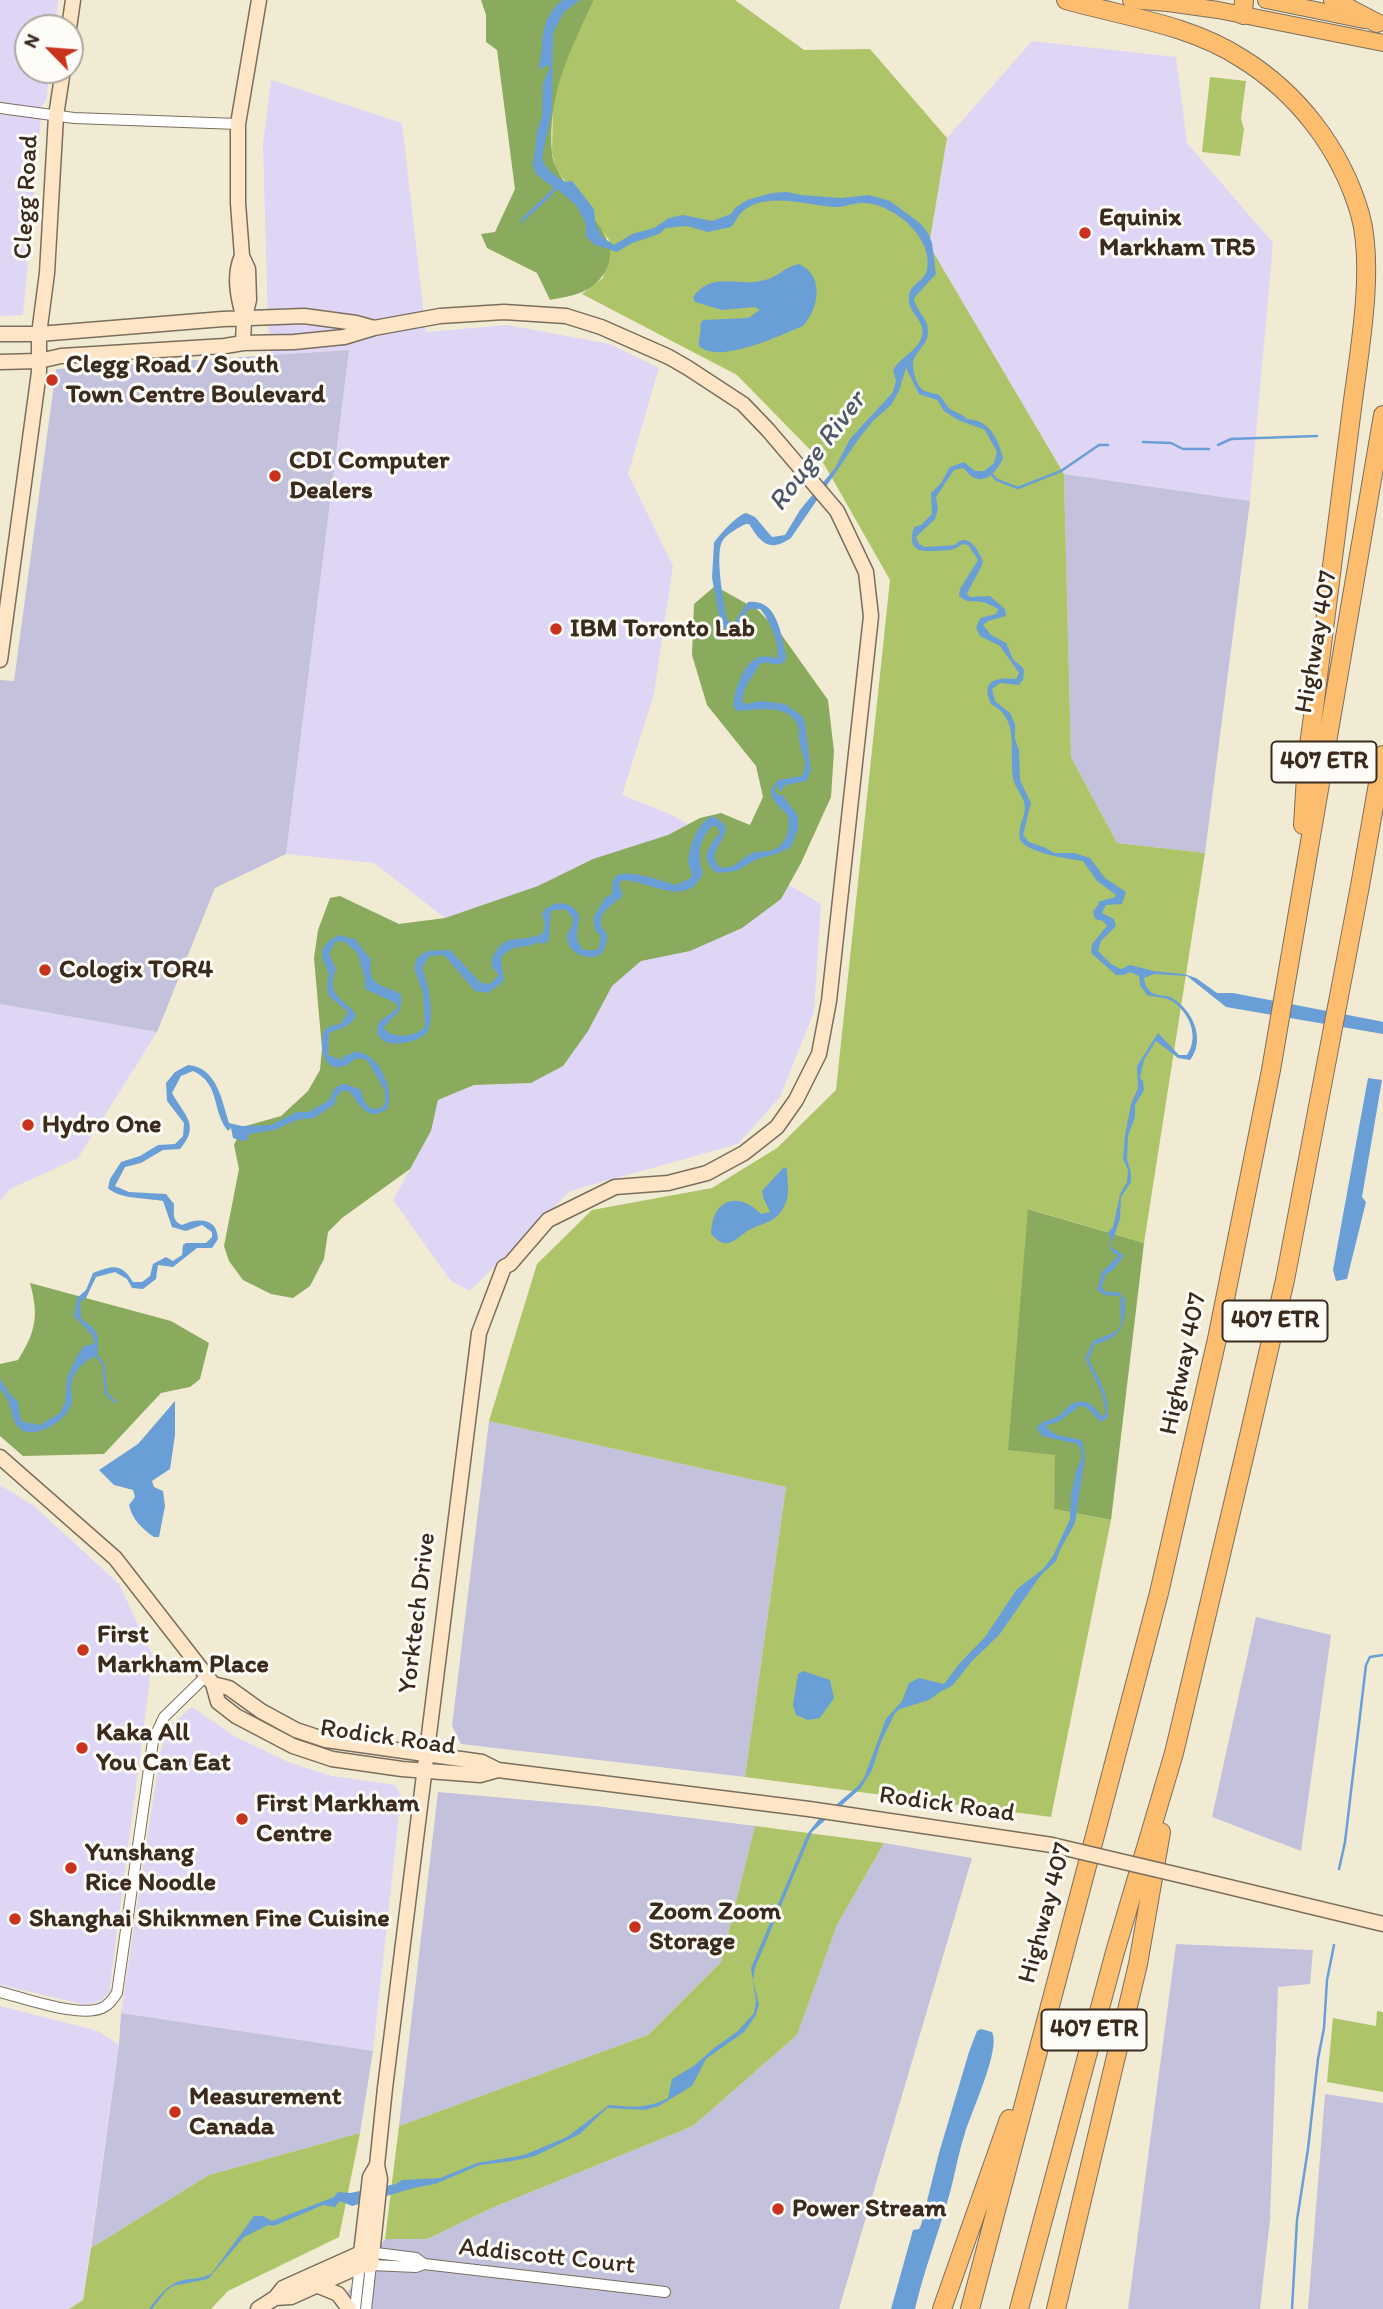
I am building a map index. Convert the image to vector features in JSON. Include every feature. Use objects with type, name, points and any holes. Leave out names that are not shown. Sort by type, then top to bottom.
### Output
[{"type":"highway","points":[[1066,0],[1112,14],[1177,28],[1241,57],[1271,79],[1314,121],[1342,169],[1360,215],[1367,258],[1359,350],[1307,760],[1296,919]]},
{"type":"highway","points":[[1334,0],[1380,24]]},
{"type":"highway","name":"Highway 407","points":[[970,2309],[1158,1593],[1217,1339],[1271,1070],[1383,415]]},
{"type":"highway","name":"407 ETR","points":[[1019,2309],[1111,1965],[1174,1753],[1285,1280],[1383,755]]},
{"type":"highway","points":[[1360,886],[1383,810]]},
{"type":"highway","points":[[1056,2309],[1138,1964],[1174,1753]]},
{"type":"highway","points":[[942,2309],[985,2180],[1040,2038]]},
{"type":"main road","points":[[1131,0],[1243,7],[1383,43]]},
{"type":"main road","points":[[1266,0],[1380,24]]},
{"type":"street","points":[[243,342],[248,269],[242,256],[238,203],[238,124],[259,0]]},
{"type":"street","name":"Clegg Road","points":[[0,660],[39,361],[56,116],[61,84]]},
{"type":"street","points":[[0,108],[56,116],[238,124]]},
{"type":"street","name":"Yorktech Drive","points":[[0,362],[39,361],[61,356],[184,349],[243,342],[284,343],[344,337],[374,328],[440,316],[504,312],[566,316],[601,327],[669,357],[743,404],[834,505],[866,572],[871,616],[829,1001],[819,1054],[796,1100],[777,1127],[744,1153],[707,1173],[668,1183],[615,1187],[548,1220],[510,1264],[511,1269],[506,1278],[501,1280],[479,1333],[377,2165],[370,2177],[366,2259]]},
{"type":"street","points":[[0,334],[39,334],[272,317],[319,318],[374,328]]},
{"type":"street","points":[[319,318],[323,329],[322,339]]},
{"type":"street","name":"Rodick Road","points":[[0,1457],[115,1558],[210,1680],[229,1688],[261,1712],[296,1730],[326,1740],[480,1775],[498,1770],[809,1809],[1052,1845],[1383,1924]]},
{"type":"street","points":[[0,1992],[76,2010],[102,2008],[117,1993],[153,1741],[164,1717],[210,1680]]},
{"type":"street","points":[[275,2298],[291,2297],[366,2259]]},
{"type":"street","points":[[258,2309],[275,2298],[283,2288],[366,2259]]},
{"type":"street","points":[[355,2309],[366,2259]]},
{"type":"street","points":[[366,2259],[366,2309]]},
{"type":"street","name":"Addiscott Court","points":[[366,2259],[416,2267],[424,2264],[665,2292]]},
{"type":"street","points":[[316,2285],[338,2294],[349,2309]]},
{"type":"shaded area","points":[[0,0],[58,0],[56,14],[14,14],[14,84],[48,84],[46,101],[42,105],[23,315],[0,316]]},
{"type":"shaded area","points":[[1032,41],[1176,57],[1187,143],[1273,243],[1250,501],[1064,474],[929,245],[947,138]]},
{"type":"shaded area","points":[[271,80],[402,123],[426,332],[507,325],[610,344],[659,368],[628,474],[673,566],[654,694],[622,795],[672,815],[821,904],[814,1012],[780,1097],[738,1144],[570,1191],[470,1291],[451,1281],[393,1200],[431,1131],[438,1100],[474,1085],[531,1083],[563,1066],[445,918],[374,863],[286,854],[349,350],[271,355],[263,144]]},
{"type":"shaded area","points":[[349,350],[286,854],[215,888],[157,1032],[0,1004],[0,680],[14,681],[56,369]]},
{"type":"shaded area","points":[[1064,474],[1250,501],[1205,853],[1117,843],[1071,757]]},
{"type":"shaded area","points":[[0,1004],[157,1032],[78,1158],[10,1189],[0,1201]]},
{"type":"shaded area","points":[[489,1421],[786,1487],[745,1777],[461,1744],[452,1726]]},
{"type":"shaded area","points":[[0,1485],[34,1506],[119,1584],[153,1656],[111,1991],[100,2001],[86,2005],[0,1985]]},
{"type":"shaded area","points":[[1256,1617],[1331,1635],[1301,1851],[1212,1817]]},
{"type":"shaded area","points":[[192,1707],[236,1737],[288,1762],[332,1776],[396,1785],[401,1797],[373,2051],[121,2013],[160,1753],[169,1726]]},
{"type":"shaded area","points":[[438,1792],[595,1806],[755,1826],[721,1962],[648,2035],[399,2126]]},
{"type":"shaded area","points":[[884,1843],[972,1858],[839,2309],[340,2309],[340,2303],[385,2239],[427,2239],[494,2207],[693,2126],[797,2035],[837,1925]]},
{"type":"shaded area","points":[[1176,1944],[1313,1950],[1310,1984],[1278,1987],[1270,2219],[1260,2309],[1128,2309]]},
{"type":"shaded area","points":[[0,2006],[98,2031],[119,2045],[83,2300],[69,2309],[0,2309]]},
{"type":"shaded area","points":[[121,2013],[373,2051],[360,2133],[209,2175],[91,2248]]},
{"type":"shaded area","points":[[1325,2094],[1383,2103],[1383,2309],[1308,2309]]},
{"type":"green space","points":[[481,0],[594,0],[562,74],[551,132],[556,167],[599,225],[607,239],[610,254],[602,276],[597,283],[583,292],[550,300],[537,273],[487,248],[481,234],[495,232],[515,189],[497,50],[486,42],[486,15]]},
{"type":"green space","points":[[594,0],[735,0],[804,50],[870,49],[947,138],[929,245],[1064,474],[1071,757],[1117,843],[1205,853],[1144,1243],[1029,1209],[1056,1455],[1054,1509],[1111,1520],[1051,1817],[745,1777],[786,1487],[489,1421],[537,1264],[592,1210],[712,1188],[777,1148],[836,1090],[890,580],[824,464],[737,375],[582,294],[603,278],[609,240],[556,169],[552,153],[553,99],[563,64]]},
{"type":"green space","points":[[1210,77],[1246,81],[1240,156],[1202,152]]},
{"type":"green space","points":[[715,586],[758,610],[781,634],[828,700],[834,751],[831,797],[801,863],[781,899],[742,928],[690,951],[641,961],[612,986],[588,1031],[563,1066],[531,1083],[474,1085],[438,1100],[431,1131],[410,1169],[342,1218],[328,1232],[324,1259],[310,1286],[293,1298],[271,1294],[243,1280],[229,1261],[224,1246],[239,1169],[234,1145],[242,1127],[281,1116],[308,1091],[320,1070],[322,1049],[314,958],[318,930],[330,898],[340,896],[399,924],[445,918],[538,886],[593,859],[668,835],[700,818],[721,813],[750,825],[763,797],[756,766],[707,705],[692,655],[694,604]]},
{"type":"green space","points":[[1028,1209],[1144,1243],[1111,1520],[1054,1509],[1055,1455],[1008,1450]]},
{"type":"green space","points":[[30,1283],[171,1321],[209,1343],[200,1379],[190,1387],[161,1393],[104,1454],[23,1456],[0,1436],[0,1364],[18,1360],[32,1332],[35,1314]]},
{"type":"green space","points":[[755,1826],[884,1843],[837,1925],[797,2035],[693,2126],[494,2207],[427,2239],[385,2239],[399,2126],[648,2035],[721,1962]]},
{"type":"green space","points":[[1377,2011],[1383,2012],[1383,2092],[1327,2082],[1333,2018],[1376,2026]]},
{"type":"green space","points":[[360,2133],[339,2237],[228,2291],[211,2309],[69,2309],[83,2300],[91,2248],[209,2175]]},
{"type":"water","points":[[562,0],[580,0],[564,12],[553,33],[552,111],[542,157],[554,175],[566,182],[572,181],[594,209],[595,222],[602,237],[614,245],[632,234],[654,228],[669,218],[683,215],[712,221],[731,214],[747,200],[787,192],[841,198],[869,195],[890,201],[921,224],[928,233],[936,274],[914,298],[928,327],[926,341],[914,360],[916,379],[923,390],[939,395],[951,410],[987,427],[992,432],[1003,458],[995,472],[982,479],[976,479],[963,468],[954,470],[936,497],[938,509],[935,519],[916,537],[919,544],[925,547],[955,545],[964,540],[972,544],[983,562],[967,594],[970,597],[990,596],[1005,609],[1006,616],[983,625],[991,635],[1006,643],[1013,659],[1024,669],[1023,680],[1019,685],[1000,683],[992,689],[995,701],[1010,713],[1015,724],[1020,780],[1031,803],[1023,835],[1029,842],[1054,853],[1074,853],[1090,858],[1105,878],[1126,892],[1122,904],[1106,905],[1102,913],[1114,919],[1116,926],[1101,941],[1098,951],[1111,964],[1121,969],[1130,965],[1184,974],[1196,978],[1217,993],[1233,993],[1383,1022],[1383,1034],[1226,1007],[1187,976],[1154,974],[1144,978],[1151,992],[1172,998],[1186,1010],[1195,1026],[1197,1044],[1190,1060],[1178,1058],[1156,1041],[1144,1060],[1140,1078],[1144,1090],[1135,1105],[1135,1117],[1128,1136],[1127,1159],[1131,1182],[1121,1197],[1120,1219],[1111,1245],[1123,1257],[1112,1271],[1106,1274],[1102,1287],[1106,1292],[1118,1292],[1125,1299],[1125,1315],[1120,1329],[1116,1334],[1095,1344],[1089,1359],[1105,1394],[1108,1417],[1101,1422],[1086,1407],[1080,1406],[1058,1422],[1047,1425],[1048,1429],[1057,1435],[1082,1440],[1085,1457],[1075,1523],[1056,1561],[1041,1575],[999,1635],[972,1661],[952,1686],[929,1700],[895,1713],[881,1742],[872,1770],[861,1788],[812,1832],[755,1968],[753,1980],[759,2004],[756,2015],[744,2032],[706,2059],[692,2086],[659,2106],[645,2110],[607,2108],[580,2134],[535,2156],[480,2165],[435,2184],[352,2206],[340,2201],[335,2207],[323,2205],[274,2226],[268,2225],[244,2237],[208,2279],[173,2286],[149,2309],[164,2291],[173,2284],[212,2273],[254,2216],[263,2216],[272,2221],[334,2197],[338,2192],[350,2193],[396,2184],[402,2180],[440,2178],[477,2163],[524,2155],[567,2137],[609,2105],[632,2107],[660,2102],[668,2098],[672,2079],[695,2065],[738,2031],[754,2013],[756,2001],[751,1968],[808,1833],[819,1819],[864,1778],[886,1719],[902,1701],[909,1683],[919,1678],[944,1684],[985,1637],[1017,1589],[1043,1569],[1053,1556],[1070,1519],[1071,1494],[1082,1457],[1081,1450],[1077,1444],[1042,1436],[1037,1429],[1040,1424],[1058,1416],[1076,1402],[1089,1403],[1103,1417],[1106,1412],[1102,1394],[1085,1358],[1093,1341],[1115,1332],[1121,1325],[1120,1296],[1104,1295],[1097,1290],[1102,1272],[1118,1256],[1110,1250],[1108,1232],[1113,1227],[1120,1194],[1127,1182],[1128,1170],[1123,1159],[1125,1135],[1131,1104],[1138,1088],[1137,1066],[1158,1033],[1179,1055],[1187,1055],[1191,1048],[1190,1024],[1177,1005],[1168,999],[1147,995],[1140,985],[1139,976],[1130,972],[1116,975],[1091,953],[1092,944],[1107,926],[1103,921],[1095,919],[1093,911],[1098,902],[1116,895],[1097,881],[1083,861],[1040,852],[1020,840],[1019,832],[1025,808],[1013,778],[1010,727],[1000,710],[991,704],[987,690],[992,682],[1016,679],[1019,673],[1000,646],[980,636],[976,628],[980,618],[996,614],[998,609],[983,602],[967,601],[959,596],[960,589],[978,560],[968,545],[962,544],[949,550],[927,551],[915,547],[912,539],[914,527],[921,525],[932,514],[931,493],[941,483],[950,467],[964,462],[975,471],[984,471],[994,463],[997,452],[985,430],[958,420],[944,411],[937,400],[919,394],[906,368],[899,391],[891,405],[860,437],[791,538],[777,545],[766,544],[749,524],[746,524],[727,535],[720,546],[720,579],[727,620],[735,621],[748,602],[758,602],[766,606],[780,629],[786,656],[785,662],[781,664],[760,664],[745,688],[742,701],[746,704],[762,701],[785,704],[802,716],[805,723],[811,771],[806,781],[786,785],[781,791],[778,785],[774,790],[778,795],[782,795],[798,816],[798,830],[791,847],[757,859],[736,871],[717,873],[711,868],[707,858],[709,848],[720,833],[713,825],[702,841],[700,859],[703,873],[688,890],[667,890],[622,880],[619,885],[623,895],[602,915],[601,927],[607,937],[605,947],[601,954],[594,957],[580,955],[572,950],[567,935],[573,922],[569,913],[564,909],[551,911],[549,941],[515,948],[506,953],[501,958],[504,981],[488,993],[475,991],[444,955],[429,956],[422,968],[430,1000],[430,1026],[423,1036],[407,1042],[397,1044],[382,1040],[378,1034],[378,1025],[395,1010],[396,1003],[365,989],[365,979],[357,952],[343,941],[335,942],[329,954],[336,969],[333,978],[334,991],[356,1015],[348,1025],[329,1033],[328,1055],[342,1060],[344,1055],[356,1051],[376,1062],[388,1089],[387,1109],[380,1113],[370,1113],[361,1107],[349,1091],[342,1091],[336,1097],[335,1104],[314,1118],[297,1120],[274,1130],[249,1134],[247,1140],[242,1141],[233,1138],[231,1128],[228,1131],[223,1123],[212,1090],[202,1076],[193,1071],[181,1076],[172,1093],[188,1120],[190,1127],[186,1141],[180,1149],[163,1150],[141,1163],[125,1167],[115,1186],[129,1192],[166,1194],[174,1204],[174,1217],[177,1221],[182,1225],[194,1221],[210,1223],[217,1232],[218,1239],[212,1248],[197,1248],[173,1267],[158,1265],[156,1279],[143,1289],[132,1288],[127,1279],[115,1272],[96,1277],[86,1298],[80,1302],[81,1318],[96,1334],[97,1356],[84,1363],[74,1376],[72,1400],[67,1413],[43,1430],[30,1432],[19,1428],[7,1399],[0,1390],[0,1379],[18,1402],[23,1422],[40,1425],[60,1413],[65,1403],[67,1378],[76,1358],[83,1347],[95,1343],[92,1335],[74,1316],[77,1298],[86,1290],[93,1273],[116,1267],[124,1271],[133,1282],[142,1282],[150,1276],[153,1264],[166,1257],[173,1261],[182,1255],[183,1245],[186,1243],[206,1243],[212,1237],[212,1232],[202,1225],[186,1231],[172,1227],[163,1201],[126,1196],[108,1188],[110,1179],[121,1162],[140,1156],[158,1145],[175,1144],[183,1136],[184,1123],[167,1101],[166,1083],[175,1072],[188,1065],[206,1072],[217,1086],[229,1123],[242,1126],[271,1125],[297,1112],[309,1112],[329,1100],[334,1089],[342,1084],[361,1090],[369,1108],[379,1109],[385,1104],[385,1091],[367,1060],[356,1058],[340,1067],[328,1063],[324,1057],[324,1031],[330,1026],[341,1024],[348,1012],[328,995],[329,974],[322,953],[329,941],[338,935],[355,939],[371,960],[370,969],[374,980],[401,994],[399,1011],[384,1028],[398,1036],[411,1035],[425,1026],[423,993],[414,968],[417,958],[427,951],[450,950],[481,983],[490,984],[499,975],[492,962],[500,946],[510,940],[543,933],[545,923],[542,913],[556,903],[571,906],[579,914],[577,937],[580,946],[584,950],[598,950],[601,936],[595,930],[593,918],[605,898],[612,894],[615,877],[620,874],[635,874],[676,885],[692,877],[688,860],[691,848],[699,828],[713,816],[724,824],[726,830],[715,856],[718,866],[732,866],[752,853],[775,849],[786,838],[788,816],[774,801],[771,789],[778,780],[802,776],[805,763],[798,727],[791,716],[777,710],[738,711],[734,708],[740,678],[749,664],[760,657],[777,658],[778,653],[776,640],[760,609],[749,609],[731,630],[721,626],[712,578],[714,543],[733,521],[746,513],[755,517],[772,537],[785,535],[800,510],[835,468],[850,439],[893,392],[896,381],[893,370],[919,343],[923,333],[909,302],[909,295],[912,288],[924,277],[928,258],[918,235],[899,216],[887,209],[864,203],[837,207],[785,201],[760,202],[740,214],[731,227],[708,232],[687,226],[666,228],[659,234],[632,243],[617,252],[593,244],[586,236],[586,224],[576,205],[557,189],[519,225],[523,217],[554,188],[536,174],[533,166],[537,131],[542,117],[543,83],[550,67],[539,67],[544,31],[549,15]]},
{"type":"water","points":[[799,264],[813,276],[817,293],[813,310],[803,326],[735,350],[709,351],[699,346],[700,325],[703,320],[748,318],[760,310],[755,307],[722,310],[695,302],[693,297],[701,289],[717,282],[765,280]]},
{"type":"water","points":[[1368,1078],[1382,1080],[1362,1197],[1366,1202],[1347,1279],[1336,1281],[1333,1270]]},
{"type":"water","points":[[784,1167],[787,1169],[788,1194],[776,1217],[728,1243],[723,1243],[711,1234],[716,1213],[727,1202],[743,1202],[761,1214],[770,1212],[762,1191]]},
{"type":"water","points":[[175,1401],[175,1435],[170,1469],[152,1481],[154,1487],[163,1491],[165,1506],[159,1537],[154,1537],[132,1515],[129,1505],[135,1497],[133,1490],[114,1485],[99,1470],[138,1444]]},
{"type":"water","points":[[803,1671],[830,1680],[834,1698],[820,1718],[808,1720],[796,1715],[793,1705],[798,1674]]},
{"type":"water","points":[[981,2029],[992,2032],[994,2040],[989,2066],[963,2141],[915,2309],[891,2309],[913,2230],[919,2229],[921,2225],[969,2052],[977,2031]]},
{"type":"waterway","points":[[1218,445],[1231,439],[1317,436]]},
{"type":"waterway","points":[[1143,442],[1171,443],[1183,449],[1209,449]]},
{"type":"waterway","points":[[992,475],[997,480],[1018,488],[1061,471],[1099,445],[1108,445]]},
{"type":"waterway","points":[[97,1356],[103,1363],[106,1393],[115,1402]]},
{"type":"waterway","points":[[1339,1869],[1345,1842],[1366,1665],[1370,1657],[1383,1655]]},
{"type":"waterway","points":[[1292,2309],[1297,2220],[1324,2028],[1327,1980],[1334,1945]]},
{"type":"place","name":"Equinix Markham TR5","points":[[1085,233]]},
{"type":"place","name":"Clegg Road / South Town Centre Boulevard","points":[[52,380]]},
{"type":"place","name":"CDI Computer Dealers","points":[[275,476]]},
{"type":"place","name":"IBM Toronto Lab","points":[[556,629]]},
{"type":"place","name":"Cologix TOR4","points":[[45,970]]},
{"type":"place","name":"Hydro One","points":[[28,1125]]},
{"type":"place","name":"First Markham Place","points":[[83,1650]]},
{"type":"place","name":"Kaka All You Can Eat","points":[[82,1748]]},
{"type":"place","name":"First Markham Centre","points":[[242,1819]]},
{"type":"place","name":"Yunshang Rice Noodle","points":[[71,1868]]},
{"type":"place","name":"Shanghai Shiknmen Fine Cuisine","points":[[15,1919]]},
{"type":"place","name":"Zoom Zoom Storage","points":[[635,1927]]},
{"type":"place","name":"Measurement Canada","points":[[175,2112]]},
{"type":"place","name":"Power Stream","points":[[778,2209]]},
{"type":"water label","name":"Rouge River","points":[[818,452]]}]
